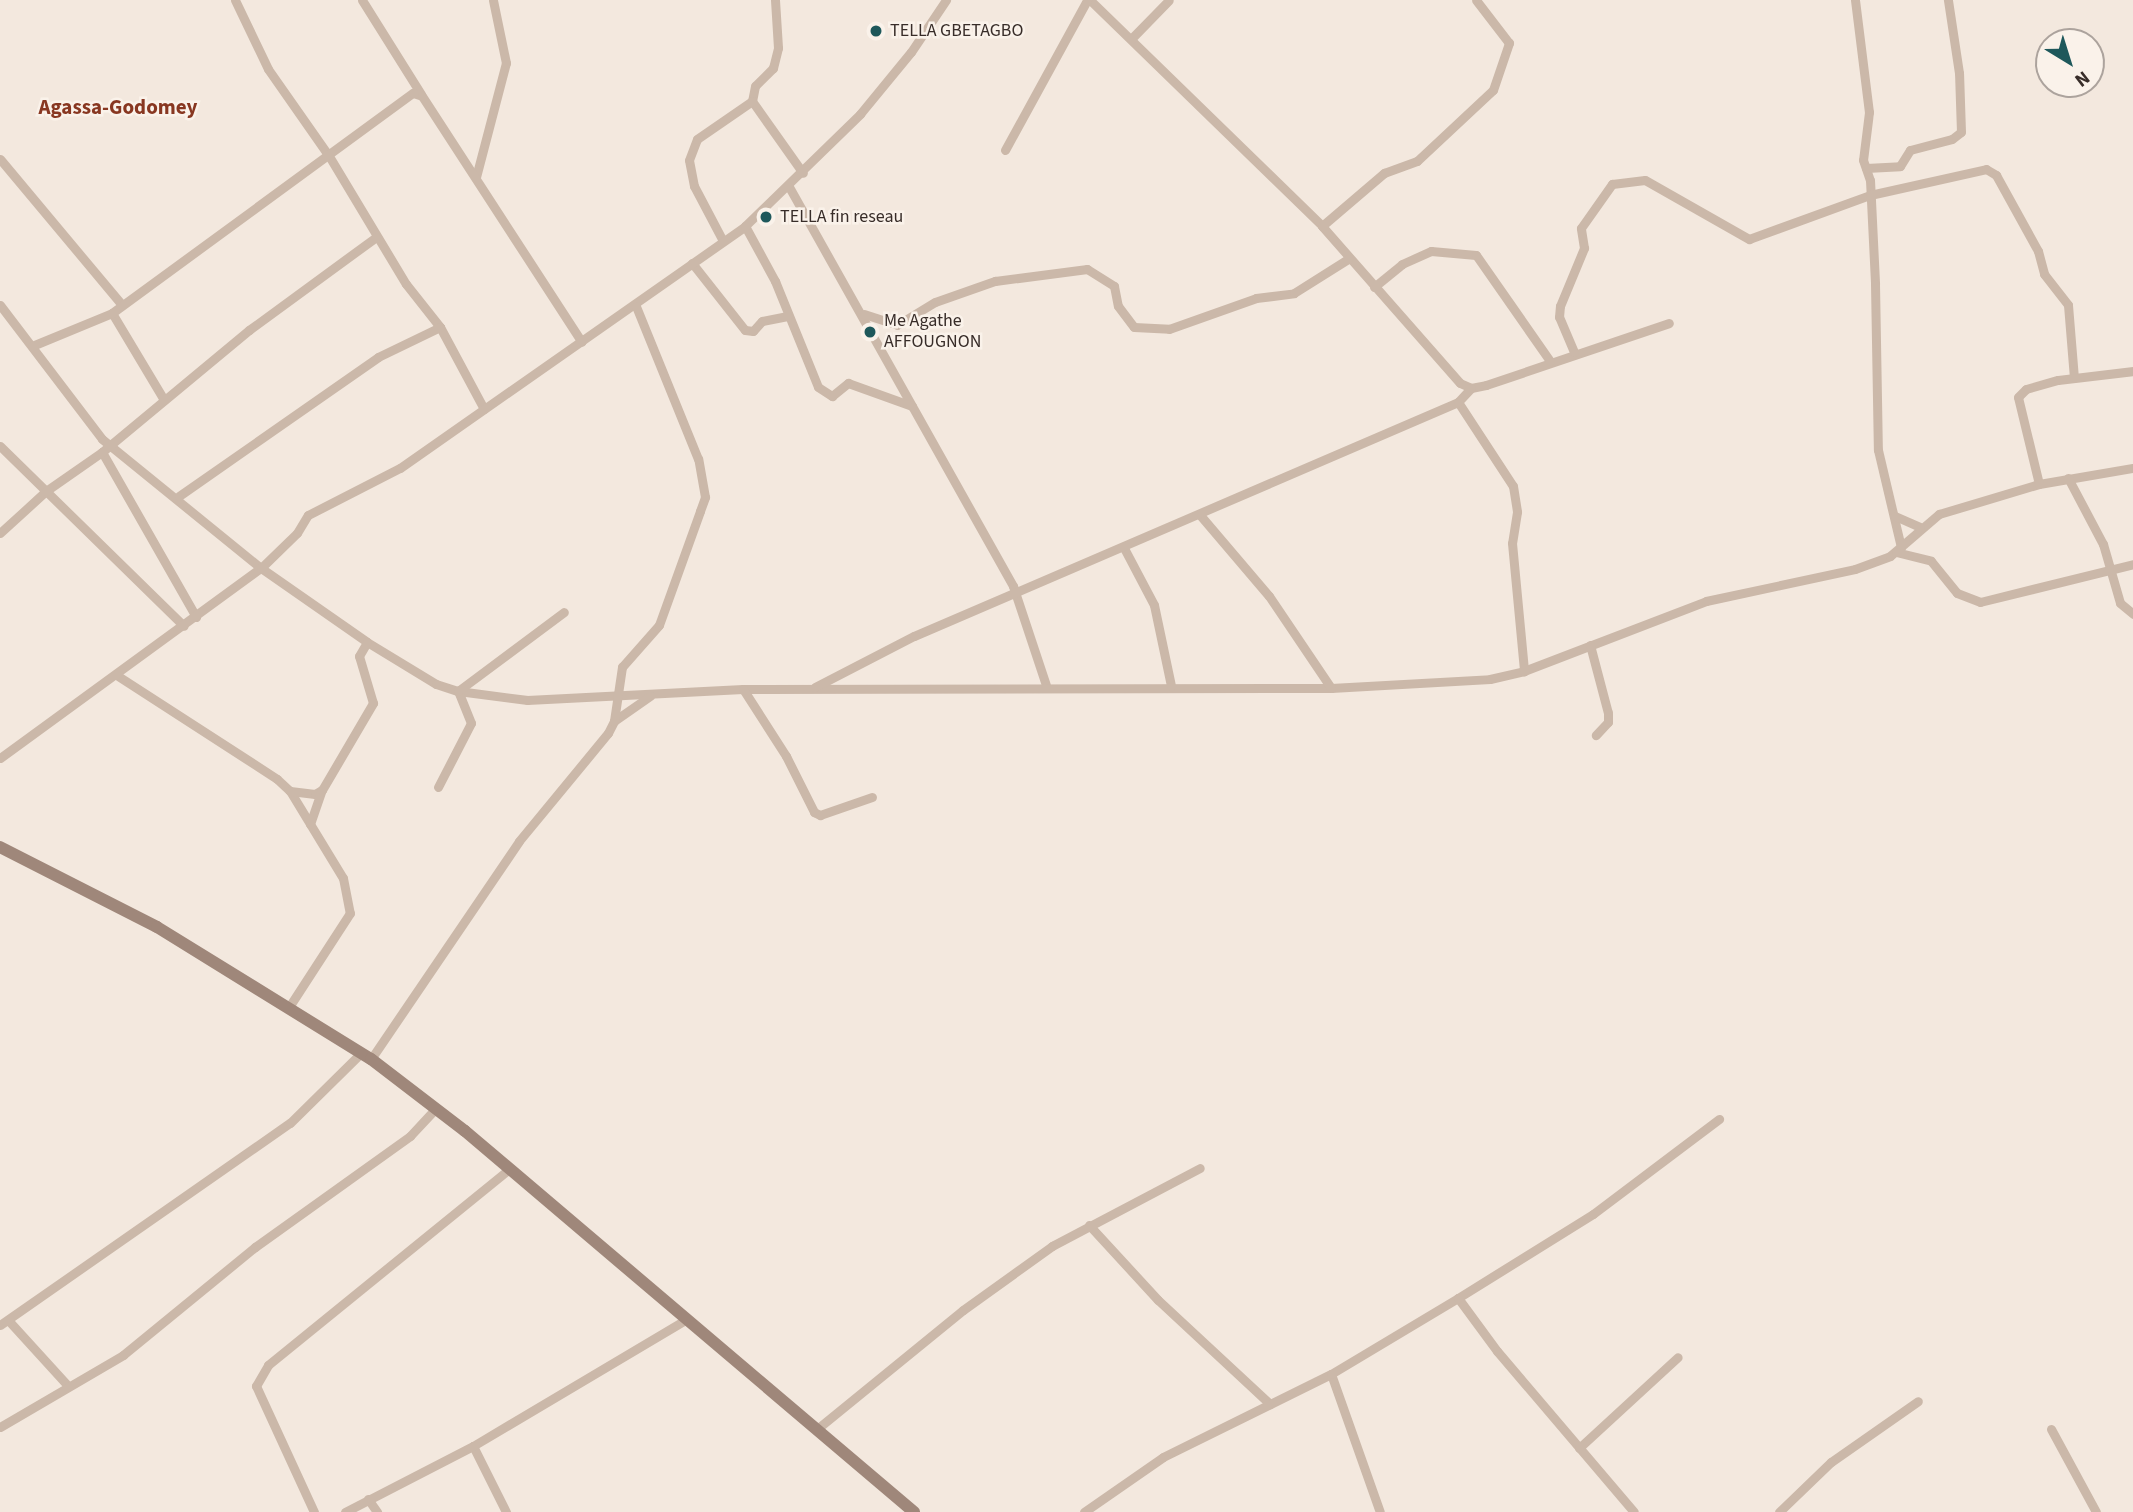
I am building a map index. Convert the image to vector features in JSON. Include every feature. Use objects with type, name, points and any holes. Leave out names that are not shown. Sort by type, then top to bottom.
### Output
[{"type":"main road","points":[[0,846],[91,889],[366,1056],[508,1170],[914,1512]]},
{"type":"street","points":[[235,0],[268,69],[329,156],[376,237],[440,327],[484,409]]},
{"type":"street","points":[[362,0],[582,342]]},
{"type":"street","points":[[476,177],[506,63],[493,0]]},
{"type":"street","points":[[723,241],[694,186],[690,160],[696,139],[752,101],[755,86],[773,68],[778,48],[775,0]]},
{"type":"street","points":[[0,758],[118,676],[261,568],[297,533],[308,514],[382,479],[636,306],[745,226],[803,173],[911,52],[946,0]]},
{"type":"street","points":[[1005,150],[1089,0],[1322,226],[1348,260],[1461,383],[1471,388]]},
{"type":"street","points":[[1131,40],[1169,0]]},
{"type":"street","points":[[1322,226],[1384,173],[1417,161],[1493,90],[1508,43],[1476,0]]},
{"type":"street","points":[[1855,0],[1869,112],[1866,168],[1870,195],[1878,450],[1895,516],[1898,550]]},
{"type":"street","points":[[1866,168],[1900,166],[1910,150],[1952,139],[1961,132],[1959,74],[1948,0]]},
{"type":"street","points":[[32,346],[112,313],[329,156],[409,93],[422,96]]},
{"type":"street","points":[[752,101],[803,173]]},
{"type":"street","points":[[0,159],[122,305]]},
{"type":"street","points":[[1574,352],[1559,312],[1584,248],[1581,228],[1612,184],[1645,180],[1749,239],[1870,195],[1973,170],[1992,170],[2038,251],[2044,274],[2068,305],[2074,379]]},
{"type":"street","points":[[788,185],[864,314],[1016,595],[1046,685]]},
{"type":"street","points":[[745,226],[818,387],[828,396],[848,383],[912,405]]},
{"type":"street","points":[[0,533],[46,491],[102,452],[249,330],[376,237]]},
{"type":"street","points":[[1374,287],[1402,264],[1431,251],[1476,256],[1550,361]]},
{"type":"street","points":[[864,314],[897,325],[935,302],[995,281],[1087,270],[1114,286],[1118,306],[1134,327],[1169,330],[1256,298],[1294,293],[1348,260]]},
{"type":"street","points":[[692,263],[745,330],[788,316]]},
{"type":"street","points":[[0,305],[110,444],[179,496],[261,568],[367,642],[458,691],[527,700],[814,687],[1046,685],[1331,688],[1434,685],[1524,671],[1706,601],[1855,569],[1898,550],[1920,527],[1939,514],[2039,484],[2133,468]]},
{"type":"street","points":[[614,722],[622,667],[659,625],[705,497],[698,459],[636,306]]},
{"type":"street","points":[[112,313],[164,400]]},
{"type":"street","points":[[814,687],[915,636],[1016,595],[1458,402],[1471,388],[1669,323]]},
{"type":"street","points":[[179,496],[378,357],[440,327]]},
{"type":"street","points":[[2039,484],[2018,397],[2026,389],[2133,371]]},
{"type":"street","points":[[1458,402],[1513,486],[1517,512],[1512,543],[1524,671]]},
{"type":"street","points":[[0,446],[184,626]]},
{"type":"street","points":[[102,452],[196,617]]},
{"type":"street","points":[[2068,478],[2113,569],[2120,603],[2133,614]]},
{"type":"street","points":[[1200,515],[1269,596],[1331,688]]},
{"type":"street","points":[[1895,516],[1920,527]]},
{"type":"street","points":[[1124,548],[1154,605],[1171,687]]},
{"type":"street","points":[[1898,550],[1931,561],[1957,593],[1980,602],[2133,564]]},
{"type":"street","points":[[458,691],[564,612]]},
{"type":"street","points":[[310,824],[322,790],[373,702],[359,656],[367,642]]},
{"type":"street","points":[[1590,645],[1608,713],[1608,722],[1597,735]]},
{"type":"street","points":[[118,676],[290,790],[315,794],[322,790]]},
{"type":"street","points":[[743,689],[786,756],[814,812],[820,815],[872,797]]},
{"type":"street","points":[[439,787],[471,723],[458,691]]},
{"type":"street","points":[[68,1386],[4,1323],[290,1123],[366,1056],[519,841],[614,722],[651,695]]},
{"type":"street","points":[[289,1007],[350,914],[343,877],[290,790]]},
{"type":"street","points":[[0,1427],[123,1355],[255,1247],[410,1136],[434,1110]]},
{"type":"street","points":[[1084,1512],[1163,1457],[1331,1374],[1458,1298],[1593,1214],[1720,1119]]},
{"type":"street","points":[[817,1429],[963,1310],[1089,1225],[1200,1168]]},
{"type":"street","points":[[314,1512],[256,1386],[268,1365],[508,1170]]},
{"type":"street","points":[[1089,1225],[1158,1300],[1270,1404]]},
{"type":"street","points":[[1458,1298],[1634,1512]]},
{"type":"street","points":[[345,1512],[472,1446],[687,1319]]},
{"type":"street","points":[[1579,1448],[1678,1357]]},
{"type":"street","points":[[1331,1374],[1381,1512]]},
{"type":"street","points":[[1779,1512],[1831,1462],[1918,1401]]},
{"type":"street","points":[[2051,1429],[2096,1512]]},
{"type":"street","points":[[472,1446],[506,1512]]},
{"type":"street","points":[[368,1499],[377,1512]]},
{"type":"place","name":"TELLA GBETAGBO","points":[[876,31]]},
{"type":"place","name":"TELLA fin reseau","points":[[766,217]]},
{"type":"place","name":"Me Agathe AFFOUGNON","points":[[870,332]]},
{"type":"district","name":"Agassa-Godomey","points":[[118,107]]}]
